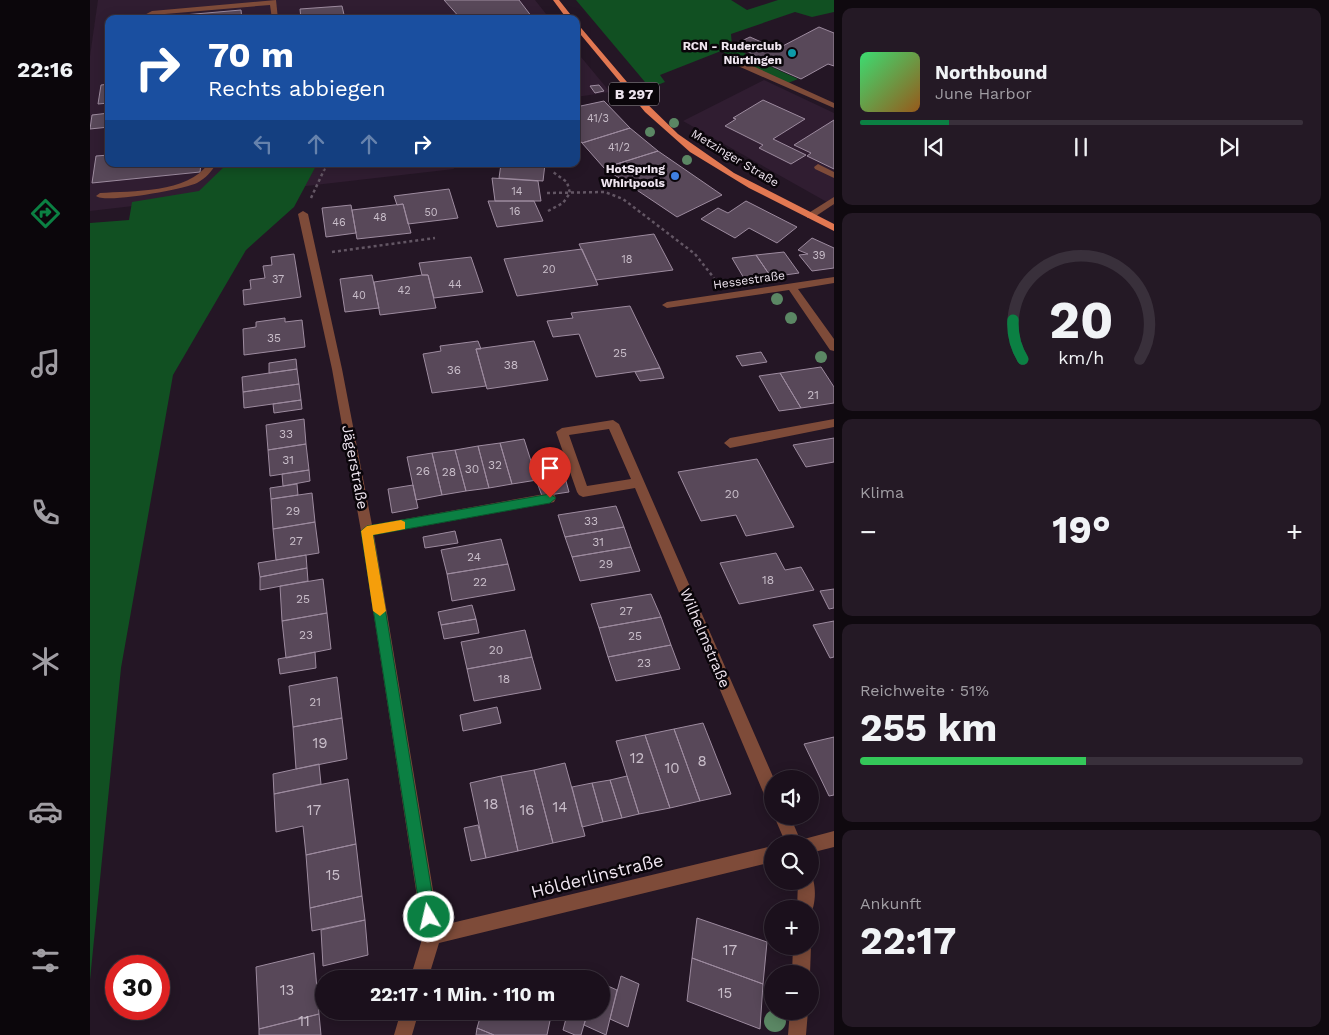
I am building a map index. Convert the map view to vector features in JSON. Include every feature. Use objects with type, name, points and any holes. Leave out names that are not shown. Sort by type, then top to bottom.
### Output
[{"type":"main road","points":[[556,0],[569,15]]},
{"type":"main road","name":"Metzinger Straße","points":[[580,29],[652,115],[676,137],[730,172],[834,228]]},
{"type":"street","points":[[148,15],[152,13],[273,1],[275,15]]},
{"type":"street","points":[[741,64],[834,106]]},
{"type":"street","points":[[100,196],[166,188],[194,182],[210,171],[211,167]]},
{"type":"street","points":[[818,167],[834,175]]},
{"type":"street","points":[[810,216],[834,200]]},
{"type":"street","name":"Jägerstraße","points":[[303,214],[337,369],[367,531],[432,936],[422,970]]},
{"type":"street","name":"Hessestraße","points":[[667,305],[834,280]]},
{"type":"street","points":[[792,286],[834,347]]},
{"type":"street","name":"Wilhelmstraße","points":[[638,483],[583,492],[562,432],[613,424],[764,775]]},
{"type":"street","points":[[730,443],[834,424]]},
{"type":"street","points":[[367,531],[550,498]]},
{"type":"street","points":[[819,843],[834,839]]},
{"type":"street","name":"Hölderlinstraße","points":[[432,936],[764,856]]},
{"type":"street","points":[[403,1035],[407,1020]]},
{"type":"street","points":[[797,1035],[798,1020]]},
{"type":"path","points":[[303,214],[326,167]]},
{"type":"path","points":[[553,172],[567,182],[570,193]]},
{"type":"path","points":[[547,193],[605,192],[623,199],[695,254],[728,296]]},
{"type":"path","points":[[548,211],[563,203],[570,193]]},
{"type":"path","points":[[312,254],[435,238]]},
{"type":"shaded area","points":[[98,0],[535,0],[547,15],[105,15],[105,167],[453,167],[454,169],[90,211],[90,56]]},
{"type":"shaded area","points":[[580,56],[610,92],[580,96]]},
{"type":"shaded area","points":[[764,80],[834,113],[834,206],[683,121]]},
{"type":"green space","points":[[576,0],[731,0],[747,10],[778,0],[834,0],[834,12],[812,17],[795,12],[731,34],[732,45],[754,59],[798,79],[788,83],[741,63],[721,51],[660,75],[665,82],[650,88]]},
{"type":"green space","points":[[224,167],[315,167],[294,207],[246,250],[173,375],[121,668],[90,980],[90,223],[129,220],[132,202],[199,191]]},
{"type":"building","points":[[444,0],[519,0],[530,15],[457,15]]},
{"type":"building","points":[[342,6],[344,15],[301,15],[300,9]]},
{"type":"building","points":[[241,10],[242,15],[184,15]]},
{"type":"building","name":"RCN - Ruderclub Nürtingen","points":[[819,27],[834,33],[834,66],[828,64],[801,79],[756,59],[759,57],[733,45],[750,37],[777,49]]},
{"type":"building","points":[[105,84],[105,103],[98,104],[101,85]]},
{"type":"building","points":[[599,85],[604,91],[595,93],[590,86]]},
{"type":"building","points":[[763,100],[805,119],[773,139],[806,155],[791,164],[759,148],[763,145],[725,126],[736,119],[733,118]]},
{"type":"building","points":[[604,101],[630,128],[582,143],[580,141],[580,106]]},
{"type":"building","points":[[105,113],[105,127],[90,129],[92,115]]},
{"type":"building","points":[[834,120],[834,169],[807,156],[811,153],[794,145]]},
{"type":"building","points":[[630,128],[658,151],[604,168],[582,143]]},
{"type":"building","points":[[658,151],[722,195],[677,217],[604,168]]},
{"type":"building","points":[[105,155],[105,167],[201,167],[200,172],[92,183],[96,156]]},
{"type":"building","points":[[501,167],[545,167],[543,181],[499,178]]},
{"type":"building","points":[[492,178],[538,181],[541,201],[495,201]]},
{"type":"building","points":[[449,189],[458,218],[408,224],[403,204],[397,205],[394,196]]},
{"type":"building","points":[[488,201],[534,201],[543,221],[497,227]]},
{"type":"building","points":[[746,201],[797,227],[777,243],[749,228],[735,238],[701,219],[718,208],[728,213]]},
{"type":"building","points":[[403,204],[411,233],[357,239],[352,210]]},
{"type":"building","points":[[351,205],[356,233],[326,237],[322,208]]},
{"type":"building","points":[[654,234],[673,270],[596,280],[579,244]]},
{"type":"building","points":[[812,238],[834,248],[834,268],[812,271],[799,255],[808,254],[798,250]]},
{"type":"building","points":[[582,249],[598,285],[517,296],[504,259]]},
{"type":"building","points":[[784,252],[799,273],[771,277],[756,255]]},
{"type":"building","points":[[294,254],[301,297],[244,305],[243,290],[251,289],[250,280],[265,278],[263,266],[272,265],[271,257]]},
{"type":"building","points":[[756,255],[771,277],[745,280],[732,258]]},
{"type":"building","points":[[471,257],[483,292],[434,298],[428,275],[422,275],[419,263]]},
{"type":"building","points":[[372,275],[379,308],[345,312],[340,279]]},
{"type":"building","points":[[428,275],[436,308],[380,315],[374,282]]},
{"type":"building","points":[[630,306],[660,368],[596,377],[579,334],[553,337],[547,321],[573,318],[571,313]]},
{"type":"building","points":[[285,318],[285,322],[302,320],[305,347],[244,355],[243,329],[256,327],[256,322]]},
{"type":"building","points":[[478,341],[481,349],[476,349],[486,386],[432,393],[423,354],[441,351],[440,346]]},
{"type":"building","points":[[534,341],[548,380],[487,389],[476,349]]},
{"type":"building","points":[[761,352],[767,362],[742,366],[736,356]]},
{"type":"building","points":[[296,359],[297,369],[269,373],[269,363]]},
{"type":"building","points":[[821,367],[834,387],[834,403],[801,408],[780,373]]},
{"type":"building","points":[[660,368],[664,378],[640,381],[635,372]]},
{"type":"building","points":[[297,369],[299,384],[243,392],[242,377]]},
{"type":"building","points":[[780,373],[801,408],[779,411],[759,376]]},
{"type":"building","points":[[299,384],[301,400],[244,408],[243,392]]},
{"type":"building","points":[[301,400],[302,409],[274,413],[273,404]]},
{"type":"building","points":[[304,419],[306,444],[268,450],[266,425]]},
{"type":"building","points":[[834,438],[834,462],[806,467],[793,445]]},
{"type":"building","points":[[524,439],[537,480],[512,484],[500,443]]},
{"type":"building","points":[[500,443],[512,484],[489,488],[478,446]]},
{"type":"building","points":[[306,444],[309,470],[270,476],[268,450]]},
{"type":"building","points":[[478,446],[489,488],[466,491],[455,450]]},
{"type":"building","points":[[455,450],[466,491],[442,495],[432,453]]},
{"type":"building","points":[[432,453],[442,495],[416,500],[407,457]]},
{"type":"building","points":[[558,457],[562,469],[535,473],[531,461]]},
{"type":"building","points":[[757,459],[794,527],[746,536],[736,515],[701,521],[678,472]]},
{"type":"building","points":[[562,469],[566,481],[538,485],[535,473]]},
{"type":"building","points":[[309,470],[310,481],[283,486],[282,474]]},
{"type":"building","points":[[566,481],[569,492],[542,496],[538,485]]},
{"type":"building","points":[[297,484],[298,495],[271,499],[270,488]]},
{"type":"building","points":[[413,485],[418,508],[392,513],[388,489]]},
{"type":"building","points":[[312,493],[315,522],[273,529],[271,499]]},
{"type":"building","points":[[616,506],[624,527],[565,537],[558,515]]},
{"type":"building","points":[[315,522],[319,553],[276,560],[273,529]]},
{"type":"building","points":[[624,527],[631,547],[572,557],[565,537]]},
{"type":"building","points":[[455,531],[458,543],[425,548],[423,537]]},
{"type":"building","points":[[501,539],[508,564],[447,574],[441,550]]},
{"type":"building","points":[[631,547],[640,571],[580,581],[572,557]]},
{"type":"building","points":[[776,553],[785,570],[801,567],[814,590],[739,604],[720,563]]},
{"type":"building","points":[[306,555],[307,568],[260,577],[258,563]]},
{"type":"building","points":[[508,564],[515,590],[452,601],[447,574]]},
{"type":"building","points":[[307,568],[308,581],[260,590],[260,577]]},
{"type":"building","points":[[323,579],[327,613],[282,621],[280,586]]},
{"type":"building","points":[[834,589],[834,608],[829,609],[820,591]]},
{"type":"building","points":[[651,594],[661,617],[599,628],[591,604]]},
{"type":"building","points":[[472,605],[476,619],[441,625],[438,612]]},
{"type":"building","points":[[327,613],[331,649],[286,658],[282,621]]},
{"type":"building","points":[[661,617],[671,645],[608,657],[599,628]]},
{"type":"building","points":[[476,619],[479,633],[444,639],[441,625]]},
{"type":"building","points":[[834,621],[834,657],[830,658],[813,625]]},
{"type":"building","points":[[525,630],[532,657],[467,669],[461,642]]},
{"type":"building","points":[[671,645],[680,669],[616,681],[608,657]]},
{"type":"building","points":[[315,652],[316,668],[280,674],[278,659]]},
{"type":"building","points":[[532,657],[541,689],[474,701],[467,669]]},
{"type":"building","points":[[337,677],[342,718],[293,727],[289,686]]},
{"type":"building","points":[[497,707],[501,723],[463,731],[460,715]]},
{"type":"building","points":[[342,718],[347,759],[296,769],[293,727]]},
{"type":"building","points":[[703,723],[731,794],[700,801],[674,729]]},
{"type":"building","points":[[674,729],[700,801],[670,808],[645,735]]},
{"type":"building","points":[[645,735],[670,808],[639,814],[616,741]]},
{"type":"building","points":[[834,737],[834,795],[829,796],[819,775],[819,770],[816,770],[804,744]]},
{"type":"building","points":[[565,763],[585,836],[553,843],[534,770]]},
{"type":"building","points":[[319,764],[321,784],[274,794],[273,774]]},
{"type":"building","points":[[534,770],[553,843],[518,851],[501,776]]},
{"type":"building","points":[[501,776],[518,851],[486,858],[470,783]]},
{"type":"building","points":[[627,776],[639,814],[622,818],[610,780]]},
{"type":"building","points":[[348,779],[356,844],[306,855],[303,826],[276,832],[274,794]]},
{"type":"building","points":[[610,780],[622,818],[603,822],[592,783]]},
{"type":"building","points":[[592,783],[603,822],[582,827],[572,787]]},
{"type":"building","points":[[478,825],[486,858],[471,861],[464,828]]},
{"type":"building","points":[[356,844],[362,896],[310,908],[306,855]]},
{"type":"building","points":[[362,896],[365,920],[312,931],[310,908]]},
{"type":"building","points":[[697,918],[764,941],[764,955],[766,955],[763,984],[692,958]]},
{"type":"building","points":[[365,920],[368,955],[323,966],[321,930]]},
{"type":"building","points":[[314,953],[315,1015],[259,1029],[256,967]]},
{"type":"building","points":[[692,958],[763,984],[760,1029],[687,1001]]},
{"type":"building","points":[[621,976],[639,984],[628,1027],[610,1019]]},
{"type":"building","points":[[610,987],[617,990],[610,1019]]},
{"type":"building","points":[[315,1015],[315,1020],[320,1020],[321,1035],[259,1035],[259,1029]]},
{"type":"building","points":[[479,1020],[550,1020],[547,1035],[494,1035],[477,1028]]},
{"type":"building","points":[[566,1020],[585,1020],[581,1035],[575,1035],[563,1030]]},
{"type":"building","points":[[585,1020],[610,1020],[606,1035],[584,1025]]},
{"type":"building","points":[[477,1028],[494,1035],[476,1035]]},
{"type":"slow traffic","points":[[380,611],[367,531],[401,525]]},
{"type":"place","name":"RCN - Ruderclub Nürtingen","points":[[792,53]]},
{"type":"place","name":"HotSpring Whirlpools","points":[[675,176]]},
{"type":"route","points":[[429,917],[367,531],[550,498]]}]
